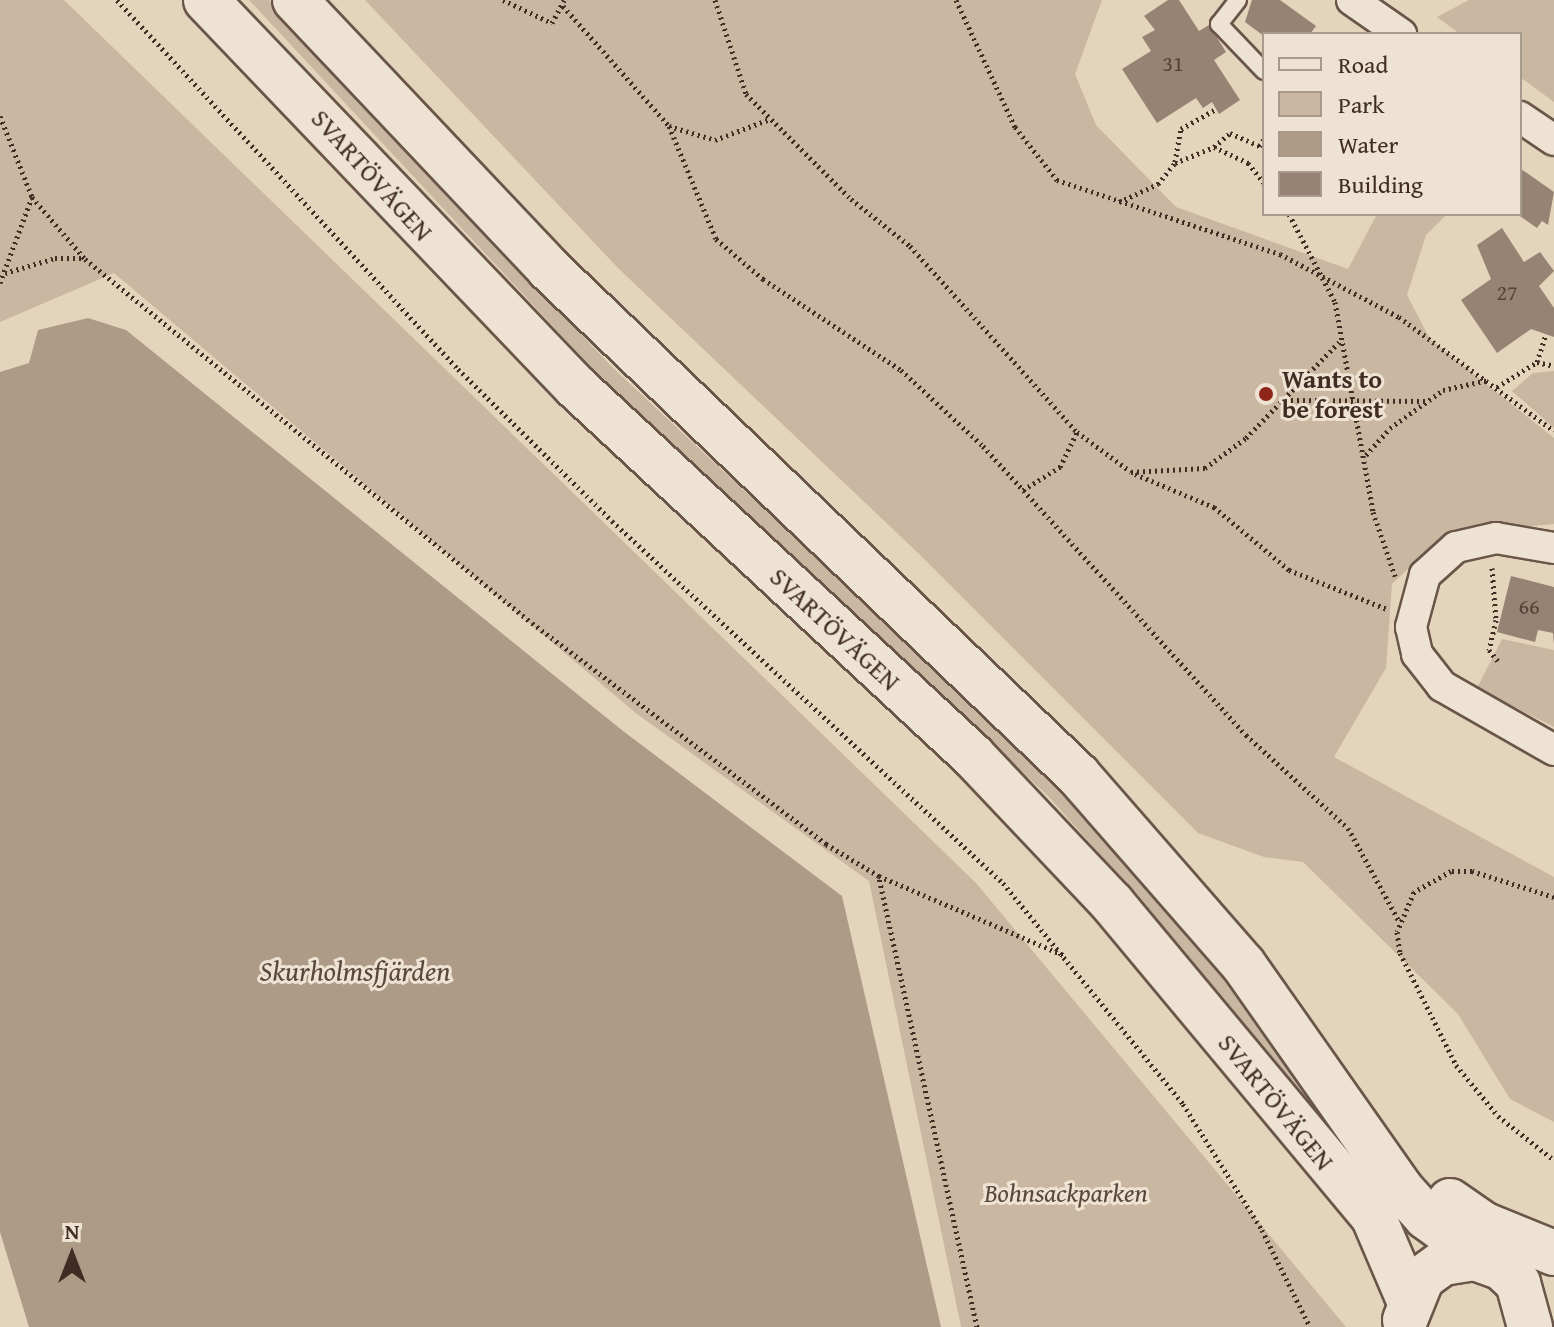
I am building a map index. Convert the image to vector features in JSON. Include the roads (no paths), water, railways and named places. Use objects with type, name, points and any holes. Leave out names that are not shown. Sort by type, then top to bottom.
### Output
[{"type":"main road","name":"SVARTÖVÄGEN","points":[[206,0],[576,387],[973,756],[1112,903],[1374,1218],[1407,1314]]},
{"type":"main road","name":"SVARTÖVÄGEN","points":[[295,0],[578,298],[1078,775],[1171,876],[1308,1050],[1401,1189],[1426,1217],[1518,1283],[1537,1313]]},
{"type":"main road","points":[[1308,1050],[1438,1192],[1483,1224],[1554,1253]]},
{"type":"main road","points":[[1407,1314],[1422,1278],[1443,1263],[1488,1262]]},
{"type":"street","points":[[1352,0],[1398,32]]},
{"type":"street","points":[[1522,118],[1554,140]]},
{"type":"street","points":[[1550,547],[1496,538],[1456,547],[1425,575],[1411,613],[1417,654],[1432,677],[1554,750]]},
{"type":"lane","points":[[1238,0],[1219,24],[1262,69]]},
{"type":"water","name":"Skurholmsfjärden","points":[[88,318],[126,330],[623,731],[842,896],[941,1327],[29,1327],[0,1232],[0,372],[29,363],[38,330]]},
{"type":"place","name":"Wants to be forest","points":[[1266,394]]},
{"type":"park label","name":"Bohnsackparken","points":[[1066,1193]]}]
